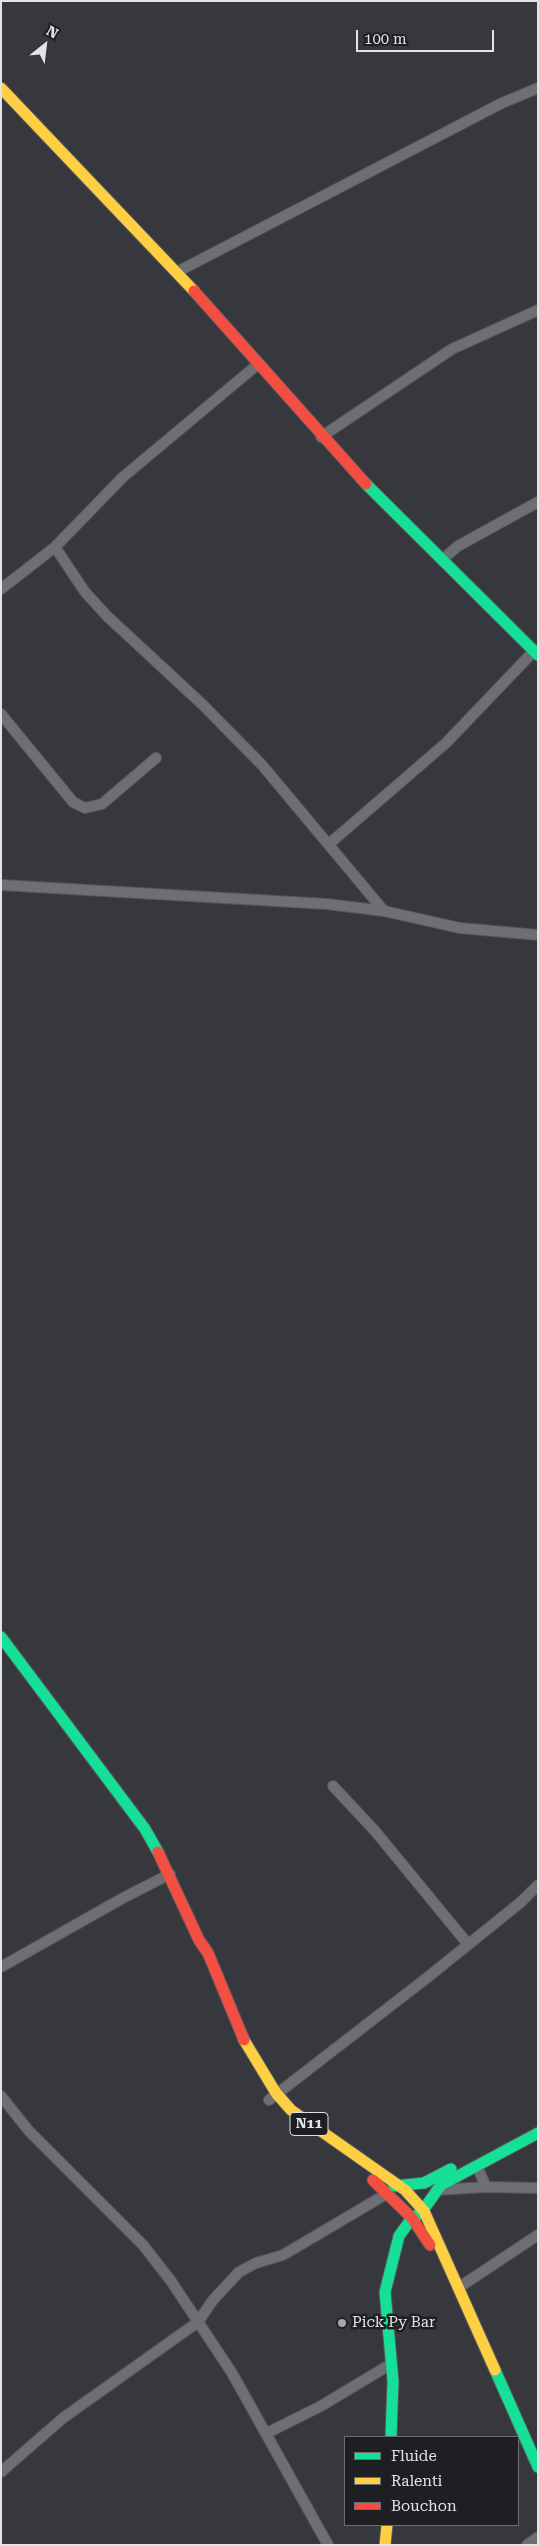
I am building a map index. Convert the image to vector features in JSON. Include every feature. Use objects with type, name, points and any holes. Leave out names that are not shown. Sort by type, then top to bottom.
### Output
[{"type":"main road","points":[[1,88],[177,272],[345,463],[536,653]]},
{"type":"main road","name":"N11","points":[[1,1637],[145,1829],[170,1874],[199,1940],[208,1953],[236,2024],[272,2096],[311,2125],[391,2191],[412,2218],[455,2283]]},
{"type":"main road","points":[[391,2191],[424,2183],[538,2123]]},
{"type":"main road","points":[[391,2436],[393,2381],[385,2292],[395,2246],[412,2218],[419,2216],[436,2190],[538,2133]]},
{"type":"main road","name":"N11","points":[[391,2191],[413,2197],[424,2210],[538,2467]]},
{"type":"main road","points":[[386,2545],[387,2526]]},
{"type":"street","points":[[177,272],[502,103],[538,88]]},
{"type":"street","points":[[321,437],[452,349],[538,310]]},
{"type":"street","points":[[1,589],[55,547],[123,477],[257,364]]},
{"type":"street","points":[[443,559],[458,546],[538,502]]},
{"type":"street","points":[[55,547],[85,592],[262,766],[384,911]]},
{"type":"street","points":[[329,844],[446,743],[536,653]]},
{"type":"street","points":[[1,714],[73,802],[85,808],[102,804],[156,758]]},
{"type":"street","points":[[1,885],[327,904],[384,911],[460,928],[538,935]]},
{"type":"street","points":[[333,1786],[375,1830],[467,1943]]},
{"type":"street","points":[[1,1968],[123,1898],[170,1874]]},
{"type":"street","points":[[272,2096],[428,1977],[467,1943],[499,1920],[538,1885]]},
{"type":"street","points":[[1,2096],[29,2131],[143,2245],[171,2281],[232,2373],[328,2545]]},
{"type":"street","points":[[476,2166],[486,2187]]},
{"type":"street","points":[[436,2190],[486,2187],[538,2188]]},
{"type":"street","points":[[1,2472],[63,2418],[198,2322],[227,2282],[239,2272],[256,2263],[282,2255],[391,2191]]},
{"type":"street","points":[[455,2283],[538,2235]]},
{"type":"street","points":[[267,2433],[321,2406],[391,2364]]},
{"type":"street","points":[[528,2545],[538,2537]]},
{"type":"traffic: fast","points":[[366,484],[538,655]]},
{"type":"traffic: fast","points":[[1,1637],[145,1829],[158,1852]]},
{"type":"traffic: fast","points":[[391,2436],[393,2381],[385,2292],[399,2236],[412,2218],[421,2213],[441,2185],[538,2133]]},
{"type":"traffic: fast","points":[[394,2186],[424,2183],[451,2169]]},
{"type":"traffic: fast","points":[[495,2370],[538,2467]]},
{"type":"traffic: slow","points":[[1,88],[194,291]]},
{"type":"traffic: slow","points":[[244,2040],[276,2093],[291,2110],[405,2190],[424,2211],[495,2370]]},
{"type":"traffic: slow","points":[[385,2545],[387,2526]]},
{"type":"traffic: jam","points":[[194,291],[366,484]]},
{"type":"traffic: jam","points":[[158,1852],[199,1940],[208,1953],[244,2040]]},
{"type":"traffic: jam","points":[[373,2180],[412,2218],[430,2245]]},
{"type":"place","name":"Pick Py Bar","points":[[342,2323]]}]
